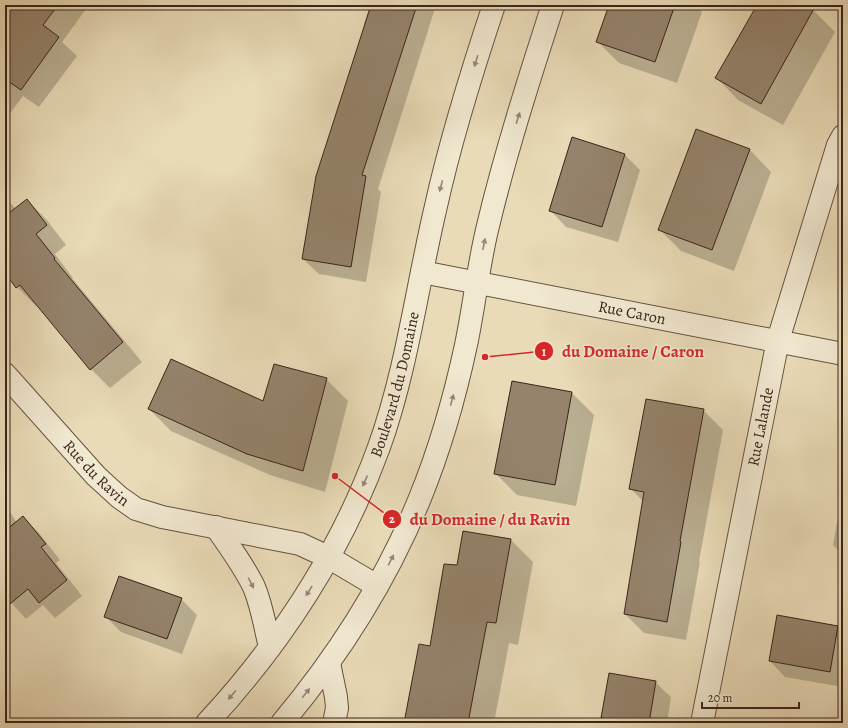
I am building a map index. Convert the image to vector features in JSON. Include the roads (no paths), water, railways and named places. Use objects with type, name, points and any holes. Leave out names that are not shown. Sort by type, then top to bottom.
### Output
[{"type":"street","name":"Boulevard du Domaine","points":[[207,723],[234,693],[297,610],[328,557],[358,499],[379,445],[408,342],[435,207],[494,5]]},
{"type":"street","points":[[282,723],[329,663],[377,586],[414,512],[431,468],[441,438],[466,345],[487,231],[508,151],[553,5]]},
{"type":"street","name":"Rue Lalande","points":[[705,723],[778,340],[838,145],[843,136]]},
{"type":"street","name":"Rue Caron","points":[[422,272],[778,340],[843,354]]},
{"type":"street","name":"Rue du Ravin","points":[[5,374],[96,476],[119,497],[136,509],[162,517],[300,544],[328,557],[377,586]]},
{"type":"street","points":[[216,527],[254,587],[261,608],[270,647]]},
{"type":"street","points":[[329,663],[337,708],[334,723]]},
{"type":"place","name":"du Domaine / Caron","points":[[485,357]]},
{"type":"place","name":"du Domaine / du Ravin","points":[[335,476]]}]
